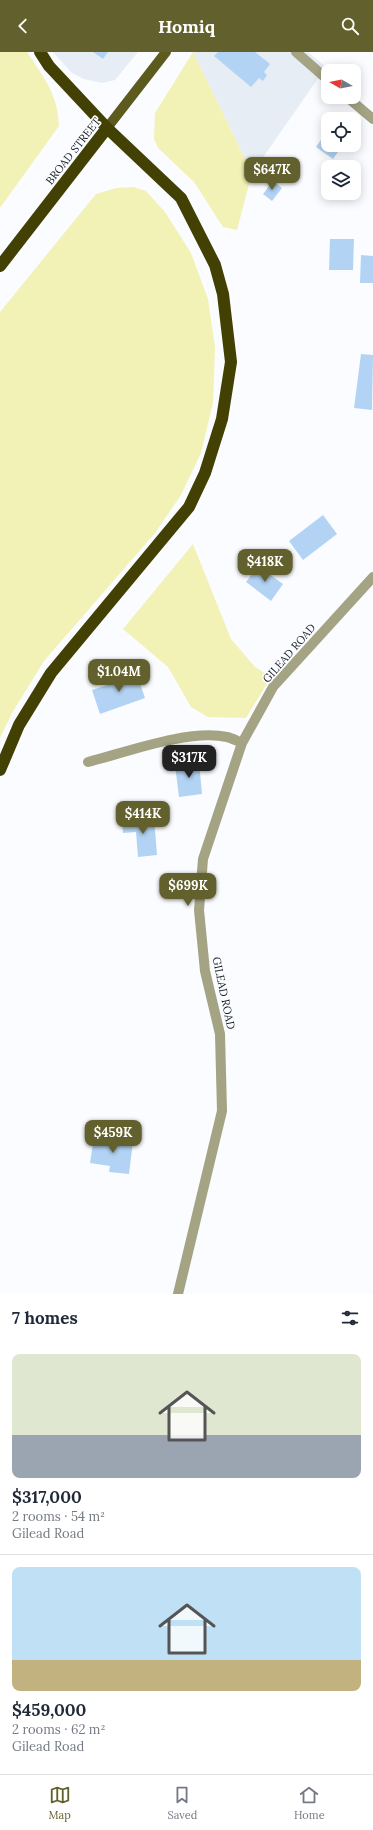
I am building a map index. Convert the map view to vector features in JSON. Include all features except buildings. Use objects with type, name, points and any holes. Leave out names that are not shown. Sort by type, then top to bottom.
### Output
[{"type":"highway","points":[[0,770],[19,725],[51,673],[190,507],[205,473],[222,419],[231,362],[223,294],[215,265],[181,198],[107,128],[49,66],[40,52]]},
{"type":"highway","name":"BROAD STREET","points":[[0,266],[107,128]]},
{"type":"main road","name":"BROAD STREET","points":[[107,128],[166,52]]},
{"type":"street","points":[[296,52],[321,74]]},
{"type":"street","points":[[355,104],[373,119]]},
{"type":"street","name":"GILEAD ROAD","points":[[178,1294],[222,1111],[220,1034],[205,971],[199,910],[203,859],[242,743],[273,687],[373,577]]},
{"type":"street","points":[[88,762],[175,739],[207,735],[228,737],[242,743]]},
{"type":"shaded area","points":[[53,52],[138,52],[115,80],[102,83],[84,79],[72,73]]},
{"type":"shaded area","points":[[193,52],[308,52],[322,64],[321,64],[321,74],[252,173]]},
{"type":"green space","points":[[0,52],[27,52],[53,95],[59,126],[0,208]]},
{"type":"green space","points":[[193,52],[252,173],[237,230],[223,227],[194,182],[158,148],[154,139],[155,113]]},
{"type":"green space","points":[[133,187],[146,191],[165,212],[191,253],[208,299],[215,347],[213,403],[201,453],[181,495],[155,533],[44,661],[12,713],[0,738],[0,312],[96,194],[116,188]]},
{"type":"green space","points":[[193,544],[231,639],[255,667],[271,677],[246,718],[208,717],[191,707],[168,667],[123,629]]}]
